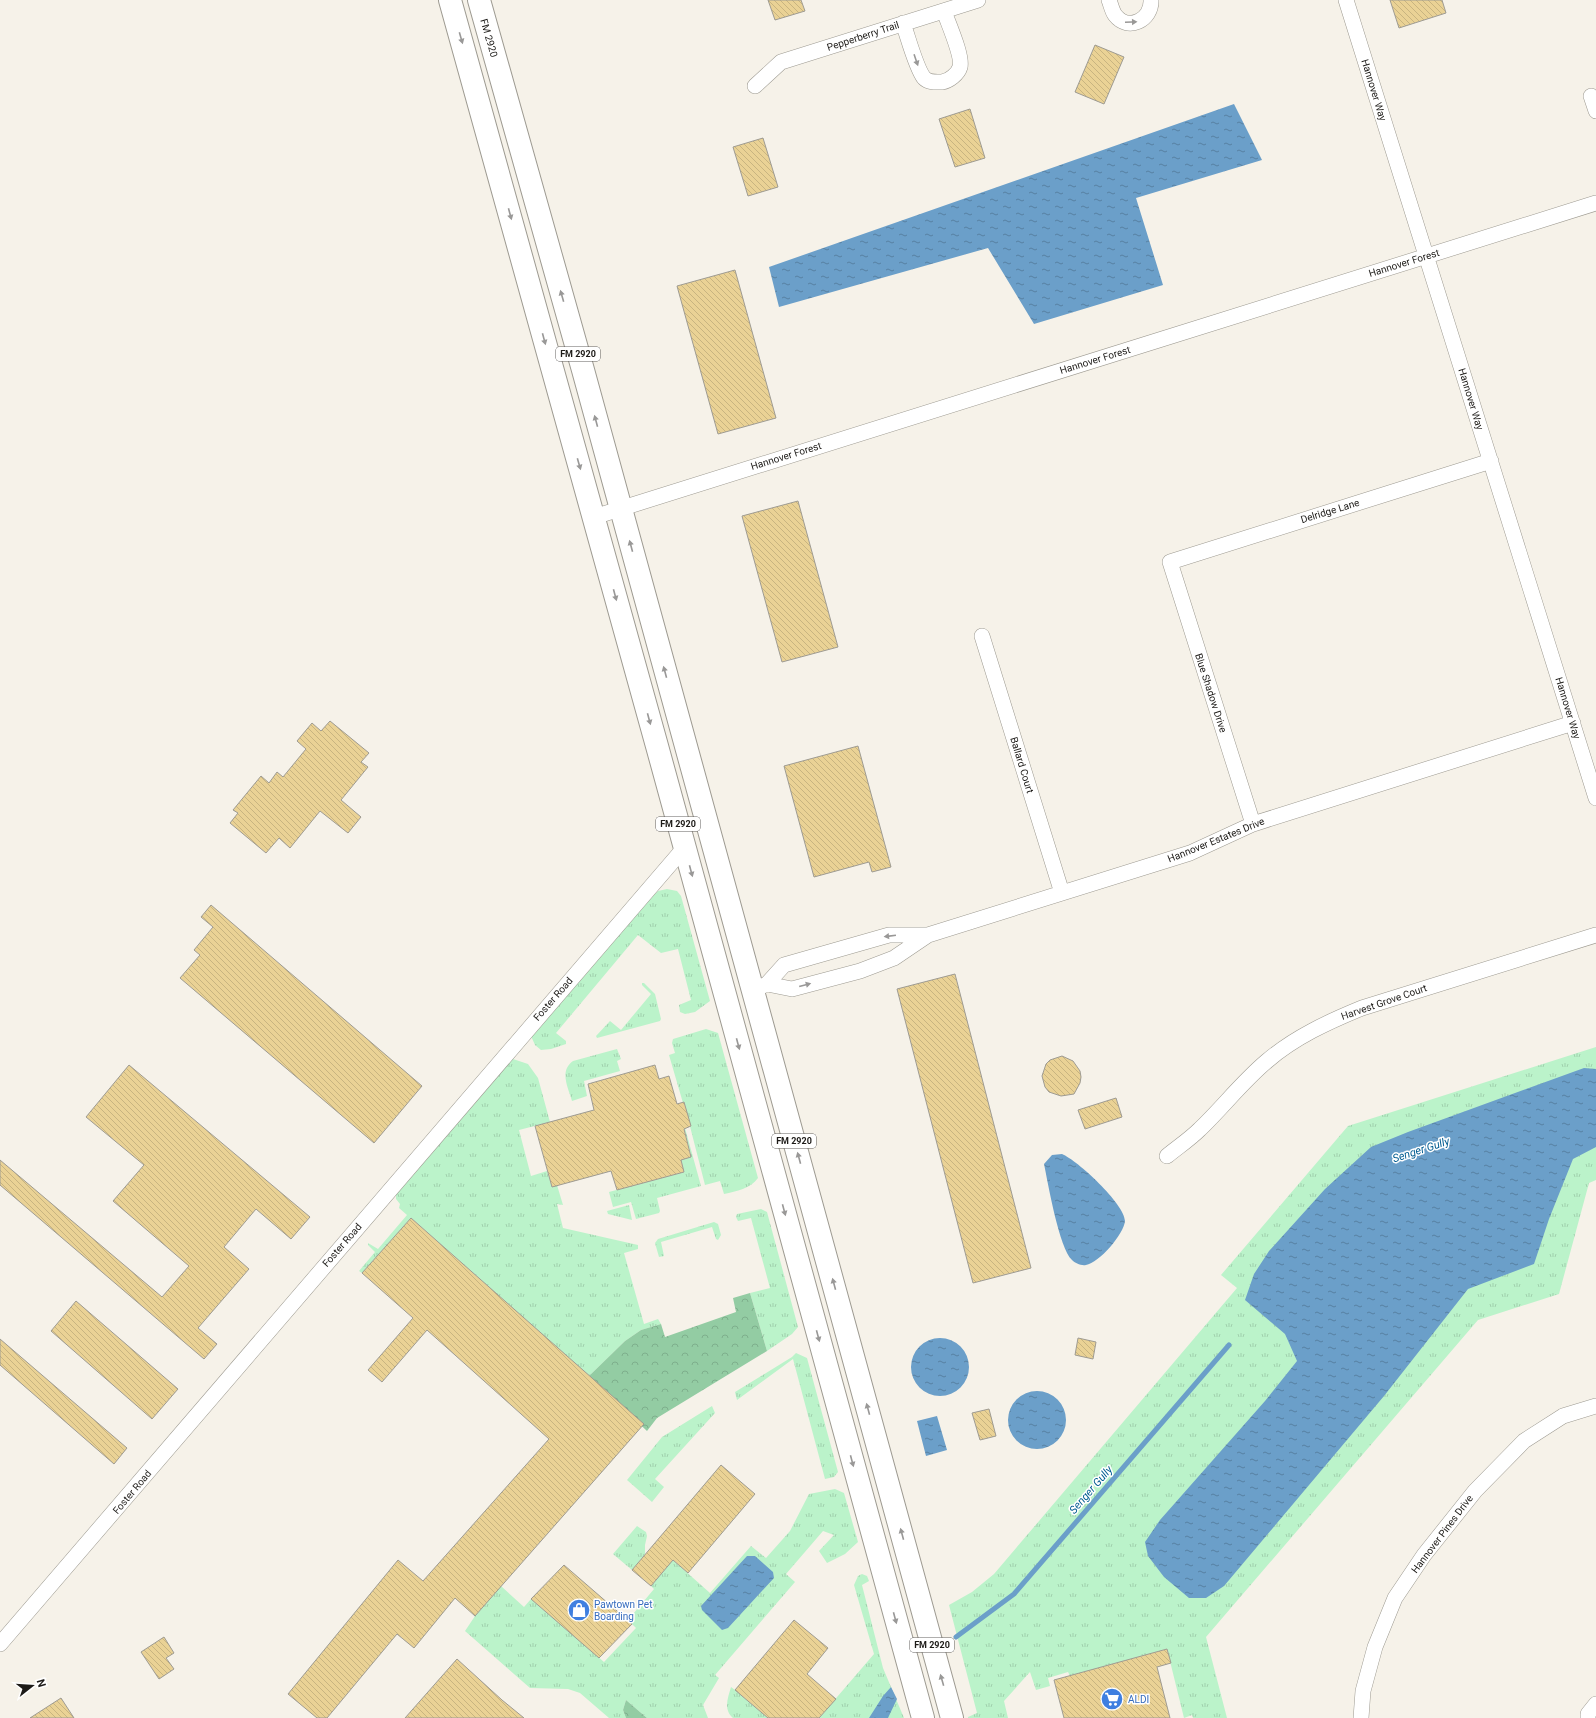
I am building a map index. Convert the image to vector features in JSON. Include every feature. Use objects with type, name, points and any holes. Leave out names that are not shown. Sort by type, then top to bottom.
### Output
[{"type":"main road","name":"FM 2920","points":[[450,0],[594,517],[923,1718]]},
{"type":"main road","name":"FM 2920","points":[[479,0],[620,508],[760,987],[912,1572],[952,1718]]},
{"type":"street","name":"Pepperberry Trail","points":[[755,86],[781,62],[978,0]]},
{"type":"street","points":[[1109,0],[1114,14],[1119,20],[1126,23],[1137,22],[1147,16],[1151,6],[1151,0]]},
{"type":"street","name":"Hannover Way","points":[[1346,0],[1596,798]]},
{"type":"street","points":[[903,23],[920,72],[925,79],[932,82],[944,82],[954,77],[960,68],[960,57],[944,11]]},
{"type":"street","points":[[1591,96],[1596,111]]},
{"type":"street","name":"Hannover Forest","points":[[594,517],[1596,203]]},
{"type":"street","name":"Delridge Lane","points":[[1170,562],[1491,461]]},
{"type":"street","name":"Blue Shadow Drive","points":[[1170,562],[1252,824]]},
{"type":"street","name":"Ballard Court","points":[[982,636],[1062,893]]},
{"type":"street","name":"Hannover Estates Drive","points":[[760,987],[792,989],[860,970],[894,958],[928,935],[1190,853],[1252,824],[1573,723]]},
{"type":"street","name":"Foster Road","points":[[0,1644],[684,847]]},
{"type":"street","name":"Harvest Grove Court","points":[[1167,1156],[1200,1129],[1249,1077],[1268,1060],[1307,1033],[1328,1021],[1362,1008],[1596,934]]},
{"type":"street","name":"Hannover Estates Drive","points":[[760,987],[784,965],[889,935],[928,935]]},
{"type":"street","name":"Hannover Pines Drive","points":[[1361,1718],[1363,1691],[1375,1647],[1395,1598],[1424,1555],[1475,1491],[1524,1441],[1564,1416],[1596,1406]]},
{"type":"street","points":[[1588,1718],[1588,1714],[1596,1704]]},
{"type":"green space","points":[[667,889],[677,891],[681,896],[710,1001],[695,1012],[685,1014],[680,1012],[679,1005],[691,1000],[678,949],[661,953],[638,935],[556,1033],[566,1041],[566,1044],[551,1049],[541,1050],[535,1045],[531,1036],[650,899],[658,891]]},
{"type":"green space","points":[[642,983],[644,983],[655,994],[661,1019],[660,1021],[597,1038],[596,1036],[610,1021],[621,1030],[651,994],[642,985]]},
{"type":"green space","points":[[706,1029],[718,1033],[758,1178],[747,1187],[738,1191],[724,1194],[720,1181],[705,1185],[684,1103],[669,1055],[675,1053],[672,1043],[673,1039]]},
{"type":"green space","points":[[1596,1047],[1596,1180],[1589,1183],[1559,1294],[1478,1320],[1206,1637],[1227,1718],[1193,1718],[1192,1715],[1184,1718],[1167,1649],[1070,1676],[1068,1672],[1048,1678],[1050,1686],[1036,1690],[1030,1672],[1004,1701],[1008,1718],[968,1718],[977,1713],[949,1605],[972,1592],[994,1574],[1237,1288],[1221,1275],[1348,1126]]},
{"type":"green space","points":[[617,1049],[621,1059],[617,1061],[620,1071],[584,1081],[587,1096],[572,1101],[565,1074],[569,1065],[573,1061]]},
{"type":"green space","points":[[513,1059],[528,1064],[538,1078],[550,1122],[519,1130],[531,1176],[547,1171],[552,1187],[557,1185],[563,1205],[557,1204],[563,1228],[638,1245],[638,1249],[624,1253],[644,1324],[658,1319],[661,1324],[641,1330],[625,1341],[589,1376],[411,1218],[362,1273],[359,1271],[375,1252],[368,1245],[368,1243],[378,1249],[407,1215],[399,1208],[400,1204],[396,1199],[396,1194]]},
{"type":"green space","points":[[684,1128],[701,1186],[657,1198],[660,1211],[659,1213],[636,1219],[631,1202],[613,1207],[609,1192],[684,1172],[681,1160],[691,1156]]},
{"type":"green space","points":[[629,1205],[632,1220],[608,1214],[607,1211]]},
{"type":"green space","points":[[761,1209],[767,1212],[798,1327],[792,1334],[767,1351],[750,1293],[770,1288],[751,1218],[738,1221],[736,1217],[737,1214]]},
{"type":"green space","points":[[714,1222],[718,1224],[721,1235],[718,1240],[716,1239],[712,1227],[661,1242],[664,1256],[659,1257],[655,1243],[658,1239]]},
{"type":"green space","points":[[750,1293],[767,1351],[657,1418],[647,1431],[589,1376],[625,1341],[641,1330],[661,1324],[665,1337],[736,1312],[733,1298]]},
{"type":"green space","points":[[796,1353],[807,1358],[838,1472],[834,1477],[825,1479],[793,1359],[737,1400],[735,1392],[792,1357]]},
{"type":"green space","points":[[712,1406],[715,1413],[655,1479],[664,1487],[652,1502],[627,1480],[662,1437]]},
{"type":"green space","points":[[835,1489],[844,1493],[858,1542],[845,1554],[827,1563],[819,1551],[834,1535],[823,1531],[786,1574],[795,1582],[715,1675],[719,1678],[703,1705],[708,1718],[647,1718],[626,1700],[623,1710],[626,1718],[609,1718],[580,1693],[568,1689],[530,1688],[465,1631],[475,1616],[501,1586],[524,1607],[531,1599],[604,1662],[636,1628],[628,1620],[654,1589],[651,1586],[662,1573],[656,1562],[656,1545],[710,1593],[751,1546],[766,1558],[790,1531],[809,1494]]},
{"type":"green space","points":[[637,1526],[646,1532],[645,1554],[632,1570],[613,1554]]},
{"type":"green space","points":[[862,1574],[867,1576],[869,1581],[862,1585],[883,1668],[904,1718],[819,1718],[874,1654],[854,1585],[858,1576]]},
{"type":"green space","points":[[731,1687],[768,1718],[733,1718],[727,1707]]},
{"type":"green space","points":[[626,1700],[647,1718],[626,1718],[623,1710]]},
{"type":"water","points":[[1234,104],[1262,160],[1136,198],[1163,285],[1034,324],[988,248],[779,307],[769,267]]},
{"type":"water","points":[[1584,1068],[1596,1069],[1596,1147],[1573,1159],[1549,1219],[1534,1264],[1468,1289],[1384,1396],[1224,1586],[1206,1598],[1189,1598],[1164,1577],[1148,1556],[1145,1542],[1160,1520],[1265,1401],[1297,1361],[1285,1334],[1245,1300],[1254,1274],[1269,1251],[1325,1189],[1371,1147]]},
{"type":"water","points":[[1062,1154],[1089,1173],[1099,1183],[1117,1204],[1123,1213],[1125,1221],[1124,1227],[1116,1240],[1104,1254],[1086,1265],[1080,1265],[1075,1262],[1067,1253],[1058,1229],[1051,1200],[1044,1164],[1052,1155]]},
{"type":"water","points":[[934,1338],[946,1338],[961,1346],[969,1361],[969,1373],[961,1388],[946,1396],[934,1396],[919,1388],[911,1373],[911,1361],[919,1346]]},
{"type":"water","points":[[1037,1391],[1048,1393],[1061,1404],[1064,1409],[1066,1420],[1064,1431],[1053,1444],[1048,1447],[1037,1449],[1026,1447],[1013,1436],[1010,1431],[1008,1420],[1010,1409],[1021,1396],[1026,1393]]},
{"type":"water","points":[[937,1416],[947,1450],[926,1456],[917,1421]]},
{"type":"water","points":[[747,1556],[755,1556],[773,1572],[774,1578],[728,1628],[722,1630],[702,1610],[701,1606]]},
{"type":"water","points":[[891,1687],[897,1699],[888,1718],[869,1718],[883,1696]]},
{"type":"building","points":[[768,0],[801,0],[805,11],[775,20]]},
{"type":"building","points":[[1390,0],[1442,0],[1446,13],[1399,28]]},
{"type":"building","points":[[1095,45],[1124,57],[1104,104],[1075,92]]},
{"type":"building","points":[[970,109],[985,158],[955,167],[939,119]]},
{"type":"building","points":[[763,138],[778,187],[748,196],[733,147]]},
{"type":"building","points":[[735,270],[776,418],[718,434],[677,286]]},
{"type":"building","points":[[798,501],[838,647],[782,662],[742,516]]},
{"type":"building","points":[[330,721],[369,753],[361,762],[368,767],[341,800],[361,817],[348,833],[320,811],[290,848],[279,838],[266,853],[230,823],[238,813],[233,810],[261,776],[269,783],[277,772],[283,777],[306,749],[297,741],[312,723],[321,731]]},
{"type":"building","points":[[858,746],[891,867],[872,872],[869,862],[814,877],[784,766]]},
{"type":"building","points":[[211,905],[422,1086],[374,1143],[180,978],[200,955],[194,950],[213,927],[201,917]]},
{"type":"building","points":[[955,974],[1031,1268],[973,1283],[897,989]]},
{"type":"building","points":[[1062,1056],[1073,1061],[1080,1071],[1081,1077],[1080,1083],[1074,1094],[1061,1096],[1049,1092],[1045,1087],[1042,1076],[1046,1064],[1050,1060]]},
{"type":"building","points":[[129,1065],[310,1217],[291,1239],[256,1209],[224,1247],[249,1269],[198,1328],[217,1344],[204,1359],[0,1185],[0,1160],[162,1297],[189,1266],[113,1201],[144,1165],[86,1117]]},
{"type":"building","points":[[655,1065],[659,1079],[669,1076],[677,1104],[684,1102],[691,1126],[684,1129],[691,1157],[681,1160],[684,1172],[617,1190],[611,1171],[552,1187],[535,1126],[594,1110],[588,1084]]},
{"type":"building","points":[[1116,1098],[1122,1117],[1085,1129],[1078,1110]]},
{"type":"building","points":[[411,1218],[644,1424],[475,1616],[455,1598],[414,1648],[397,1634],[327,1718],[317,1718],[288,1694],[398,1560],[423,1581],[549,1439],[427,1330],[382,1382],[368,1370],[413,1318],[362,1273]]},
{"type":"building","points":[[76,1301],[178,1389],[152,1419],[51,1331]]},
{"type":"building","points":[[1078,1338],[1096,1342],[1093,1359],[1075,1355]]},
{"type":"building","points":[[0,1339],[127,1448],[114,1464],[0,1365]]},
{"type":"building","points":[[989,1409],[996,1436],[980,1440],[972,1413]]},
{"type":"building","points":[[721,1465],[755,1494],[688,1573],[673,1560],[651,1586],[632,1570]]},
{"type":"building","name":"Pawtown Pet Boarding","points":[[564,1565],[632,1624],[599,1658],[531,1599]]},
{"type":"building","points":[[794,1620],[828,1648],[807,1674],[836,1699],[819,1718],[768,1718],[735,1690]]},
{"type":"building","points":[[164,1637],[174,1653],[166,1658],[174,1669],[159,1679],[141,1652]]},
{"type":"building","name":"ALDI","points":[[1167,1649],[1171,1663],[1157,1667],[1170,1718],[1064,1718],[1054,1680]]},
{"type":"building","points":[[457,1659],[502,1700],[524,1718],[405,1718]]},
{"type":"building","points":[[61,1698],[74,1718],[30,1718]]},
{"type":"waterway","name":"Senger Gully","points":[[956,1637],[1014,1594],[1229,1345]]},
{"type":"place","name":"Pawtown Pet Boarding","points":[[579,1610]]},
{"type":"place","name":"ALDI","points":[[1112,1699]]}]
